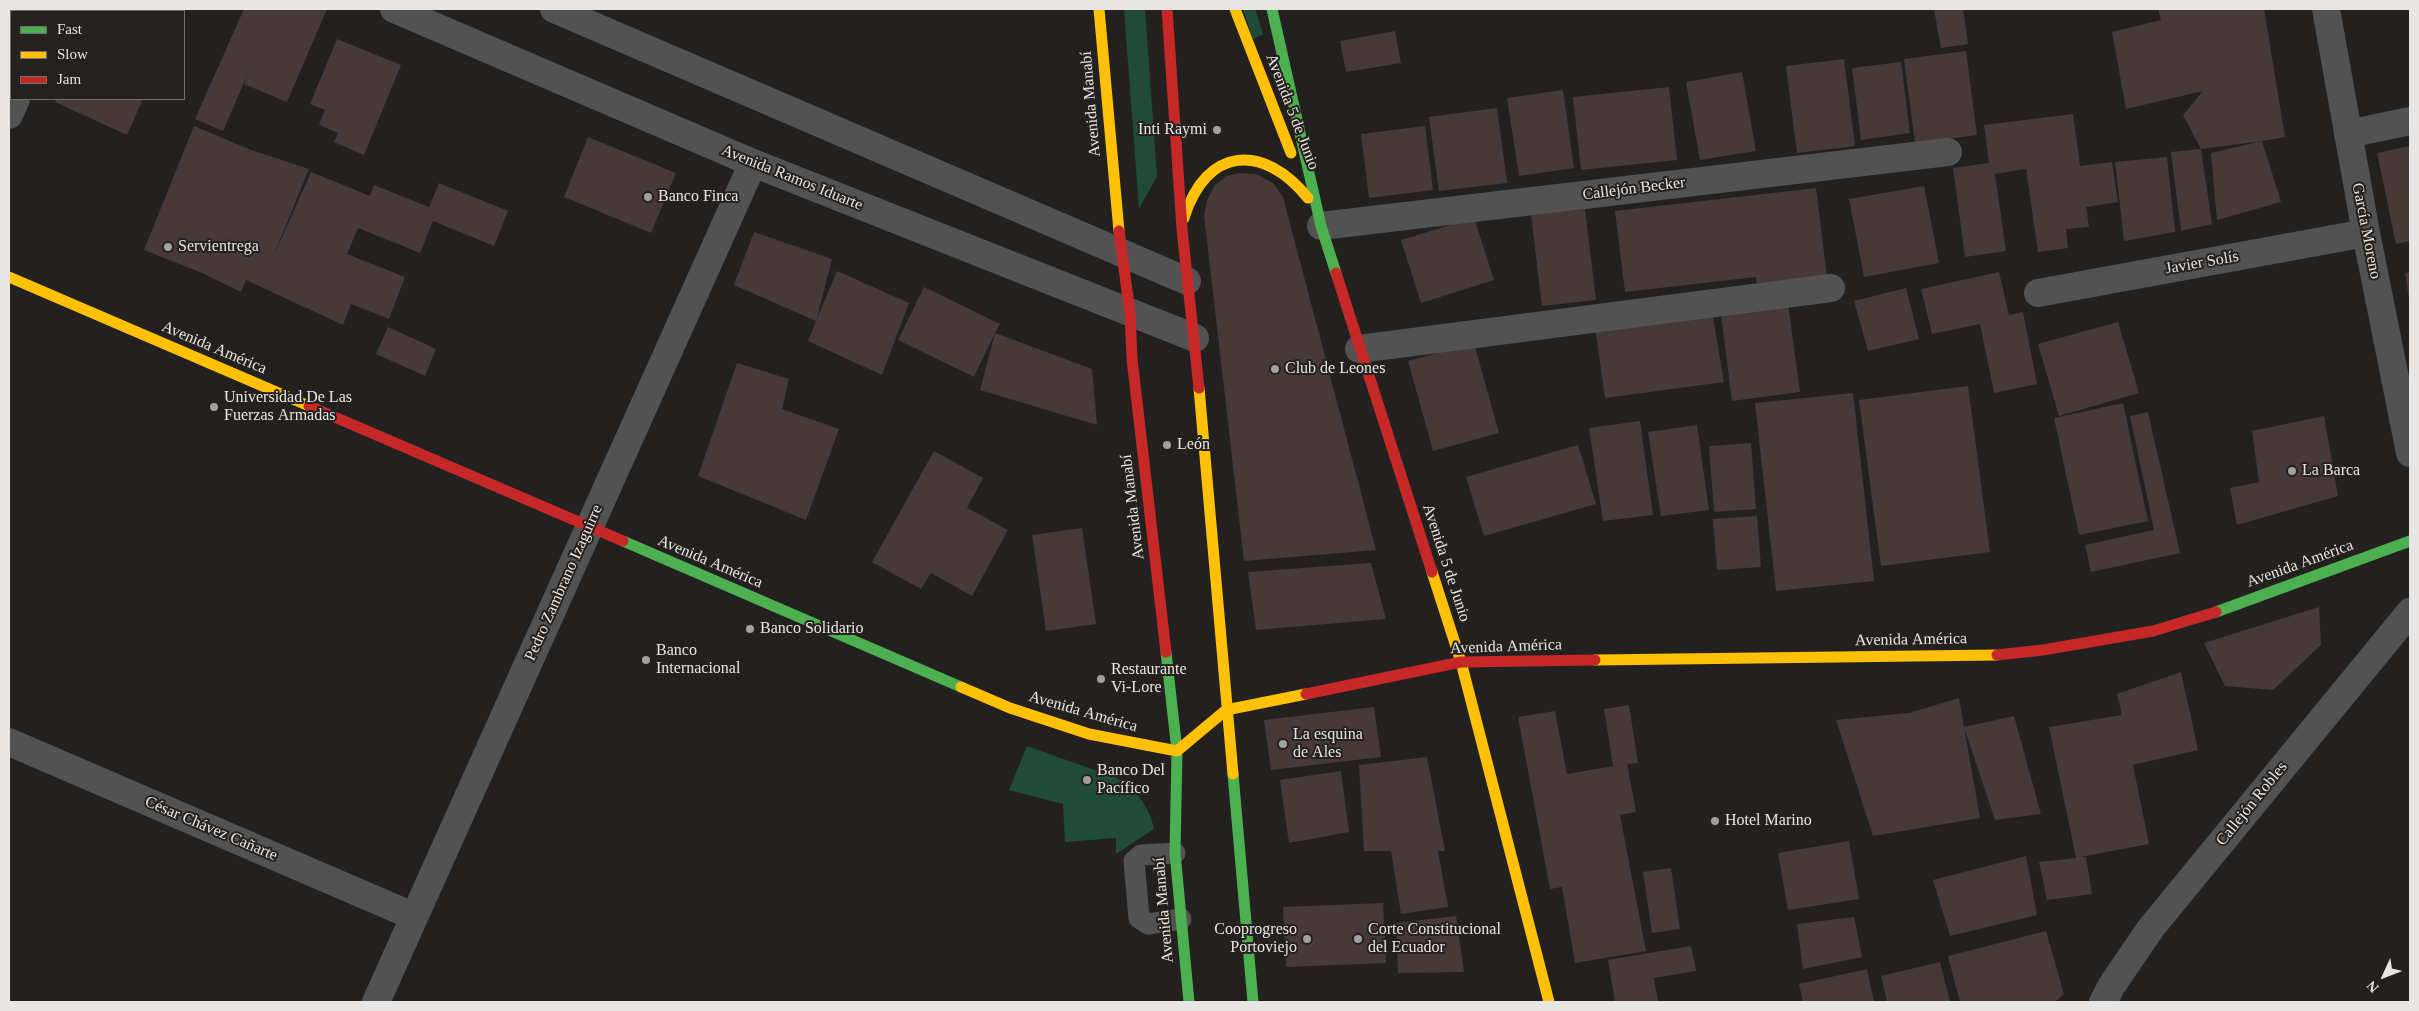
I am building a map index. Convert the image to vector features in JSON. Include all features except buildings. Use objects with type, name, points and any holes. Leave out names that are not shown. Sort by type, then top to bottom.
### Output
[{"type":"street","name":"Avenida Ramos Iduarte","points":[[394,9],[752,163],[1195,338]]},
{"type":"street","points":[[554,9],[1187,281]]},
{"type":"street","name":"Avenida Manabí","points":[[1099,9],[1121,252],[1130,313],[1132,359],[1177,751],[1175,853],[1188,1002]]},
{"type":"street","points":[[1167,9],[1182,229],[1195,338],[1253,1002]]},
{"type":"street","name":"Avenida 5 de Junio","points":[[1235,9],[1308,198],[1321,226]]},
{"type":"street","name":"Avenida 5 de Junio","points":[[1272,9],[1321,226],[1461,662],[1549,1002]]},
{"type":"street","name":"García Moreno","points":[[2326,9],[2366,233],[2410,453]]},
{"type":"street","points":[[9,116],[16,100]]},
{"type":"street","points":[[2348,134],[2410,122]]},
{"type":"street","name":"Callejón Becker","points":[[1321,226],[1948,152]]},
{"type":"street","points":[[1182,229],[1187,202],[1195,187],[1208,173],[1223,164],[1238,160],[1268,164],[1282,172],[1308,198]]},
{"type":"street","name":"Pedro Zambrano Izaguirre","points":[[376,1002],[752,163]]},
{"type":"street","name":"Javier Solís","points":[[2038,293],[2366,233]]},
{"type":"street","name":"Avenida América","points":[[9,278],[1010,708],[1089,734],[1177,751],[1226,710],[1461,662],[1983,656],[2043,650],[2153,631],[2210,614],[2410,541]]},
{"type":"street","points":[[1359,349],[1831,288]]},
{"type":"street","name":"Callejón Robles","points":[[2103,1002],[2112,985],[2151,928],[2410,612]]},
{"type":"street","name":"César Chávez Cañarte","points":[[9,742],[413,916]]},
{"type":"lane","points":[[1175,853],[1141,854],[1134,861],[1139,918],[1148,924],[1182,918]]},
{"type":"green space","points":[[1124,9],[1145,9],[1157,176],[1139,209]]},
{"type":"green space","points":[[1243,9],[1255,9],[1263,34],[1253,39]]},
{"type":"green space","points":[[1027,746],[1117,778],[1130,788],[1146,806],[1154,829],[1116,854],[1116,838],[1065,842],[1063,804],[1009,790]]},
{"type":"traffic: fast","points":[[1272,9],[1321,226],[1336,273]]},
{"type":"traffic: fast","points":[[623,541],[961,687]]},
{"type":"traffic: fast","points":[[2216,612],[2410,541]]},
{"type":"traffic: fast","points":[[1166,652],[1177,751],[1175,853],[1189,1002]]},
{"type":"traffic: fast","points":[[1233,774],[1253,1002]]},
{"type":"traffic: slow","points":[[1099,9],[1119,231]]},
{"type":"traffic: slow","points":[[1235,9],[1291,153]]},
{"type":"traffic: slow","points":[[1184,218],[1194,194],[1206,177],[1221,166],[1237,160],[1255,161],[1273,168],[1291,180],[1308,198]]},
{"type":"traffic: slow","points":[[9,277],[309,406]]},
{"type":"traffic: slow","points":[[1199,388],[1233,774]]},
{"type":"traffic: slow","points":[[1432,572],[1461,662],[1549,1002]]},
{"type":"traffic: slow","points":[[1595,660],[1997,655]]},
{"type":"traffic: slow","points":[[961,687],[1010,708],[1089,734],[1177,751],[1226,710],[1306,694]]},
{"type":"traffic: jam","points":[[1167,9],[1182,229],[1199,388]]},
{"type":"traffic: jam","points":[[1119,231],[1130,313],[1132,359],[1166,652]]},
{"type":"traffic: jam","points":[[1336,273],[1432,572]]},
{"type":"traffic: jam","points":[[309,406],[623,541]]},
{"type":"traffic: jam","points":[[1997,655],[2043,650],[2153,631],[2216,612]]},
{"type":"traffic: jam","points":[[1306,694],[1461,662],[1595,660]]},
{"type":"place","name":"Inti Raymi","points":[[1217,130]]},
{"type":"place","name":"Banco Finca","points":[[648,197]]},
{"type":"place","name":"Servientrega","points":[[168,247]]},
{"type":"place","name":"Club de Leones","points":[[1275,369]]},
{"type":"place","name":"Universidad De Las Fuerzas Armadas","points":[[214,407]]},
{"type":"place","name":"León","points":[[1167,445]]},
{"type":"place","name":"La Barca","points":[[2292,471]]},
{"type":"place","name":"Banco Solidario","points":[[750,629]]},
{"type":"place","name":"Banco Internacional","points":[[646,660]]},
{"type":"place","name":"Restaurante Vi-Lore","points":[[1101,679]]},
{"type":"place","name":"La esquina de Ales","points":[[1283,744]]},
{"type":"place","name":"Banco Del Pacífico","points":[[1087,780]]},
{"type":"place","name":"Hotel Marino","points":[[1715,821]]},
{"type":"place","name":"Cooprogreso Portoviejo","points":[[1307,939]]},
{"type":"place","name":"Corte Constitucional del Ecuador","points":[[1358,939]]}]
